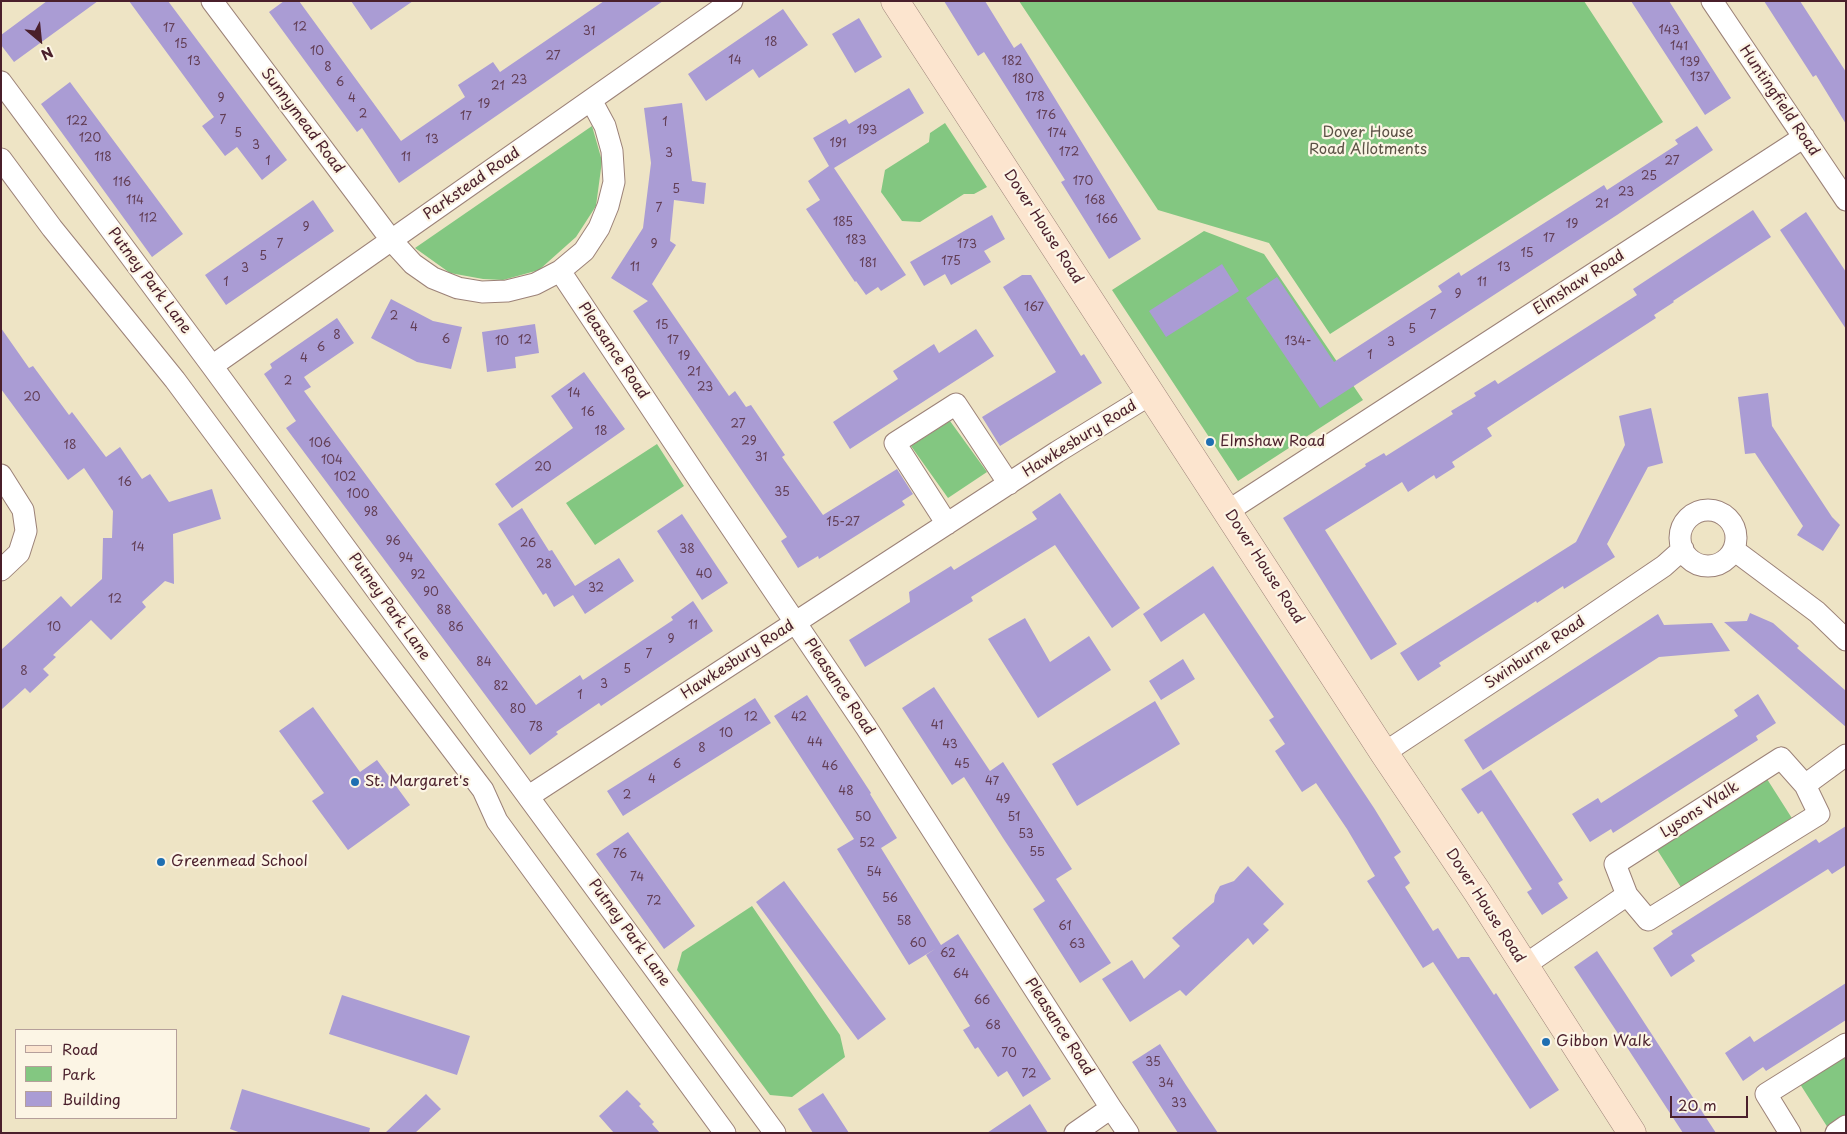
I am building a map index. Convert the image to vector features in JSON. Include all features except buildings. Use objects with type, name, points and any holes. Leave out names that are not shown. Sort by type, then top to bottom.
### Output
[{"type":"street","name":"Parkstead Road","points":[[212,366],[732,1]]},
{"type":"street","name":"Dover House Road","points":[[895,1],[1632,1133]]},
{"type":"street","name":"Huntingfield Road","points":[[1712,1],[1846,200]]},
{"type":"street","name":"Sunnymead Road","points":[[216,3],[392,241]]},
{"type":"street","name":"Putney Park Lane","points":[[1,82],[529,796],[775,1133]]},
{"type":"street","points":[[392,241],[412,264],[433,278],[458,288],[482,292],[507,291],[535,284],[560,270],[584,251],[598,228],[608,206],[614,182],[612,151],[605,126],[591,100]]},
{"type":"street","name":"Elmshaw Road","points":[[1228,511],[1804,137]]},
{"type":"street","points":[[1,159],[52,228],[175,380],[483,790],[497,820],[725,1133]]},
{"type":"street","name":"Pleasance Road","points":[[560,270],[920,808],[1128,1133]]},
{"type":"street","name":"Hawkesbury Road","points":[[529,796],[795,622],[1151,394]]},
{"type":"street","name":"Hawkesbury Road","points":[[947,524],[895,443],[956,404],[1009,484]]},
{"type":"street","points":[[1,475],[24,510],[26,531],[19,553],[1,570]]},
{"type":"street","points":[[1709,510],[1726,516],[1732,522],[1736,531],[1734,550],[1721,563],[1702,565],[1694,562],[1687,556],[1683,548],[1680,539],[1681,530],[1685,522],[1700,511],[1709,510]]},
{"type":"street","name":"Swinburne Road","points":[[1384,753],[1664,566],[1683,548]]},
{"type":"street","points":[[1734,550],[1817,612],[1846,640]]},
{"type":"street","points":[[1805,785],[1846,755]]},
{"type":"street","name":"Lysons Walk","points":[[1781,758],[1805,785],[1819,814],[1648,920],[1628,895],[1615,864],[1781,758]]},
{"type":"street","points":[[1524,965],[1628,895]]},
{"type":"street","points":[[1781,1130],[1766,1094],[1846,1044]]},
{"type":"street","points":[[1075,1133],[1111,1108]]},
{"type":"street","points":[[1836,1133],[1846,1126]]},
{"type":"green space","name":"Dover House Road Allotments","points":[[1019,1],[1584,1],[1663,122],[1330,334],[1269,243],[1158,210]]},
{"type":"green space","points":[[945,123],[987,187],[974,194],[964,194],[920,222],[902,221],[881,192],[885,170],[929,142],[930,133]]},
{"type":"green space","points":[[592,126],[602,161],[596,206],[576,237],[539,270],[503,280],[483,279],[450,273],[415,248]]},
{"type":"green space","points":[[1204,231],[1264,254],[1363,400],[1238,481],[1112,290]]},
{"type":"green space","points":[[950,421],[987,472],[948,498],[911,446]]},
{"type":"green space","points":[[657,444],[684,486],[595,545],[566,503]]},
{"type":"green space","points":[[1767,779],[1795,823],[1684,892],[1656,848]]},
{"type":"green space","points":[[752,906],[840,1035],[845,1057],[792,1097],[770,1095],[677,970],[682,952]]},
{"type":"green space","points":[[1846,1055],[1846,1117],[1828,1128],[1800,1084]]},
{"type":"place","name":"Elmshaw Road","points":[[1210,442]]},
{"type":"place","name":"St. Margaret's","points":[[355,782]]},
{"type":"place","name":"Greenmead School","points":[[161,862]]},
{"type":"place","name":"Gibbon Walk","points":[[1546,1042]]}]
